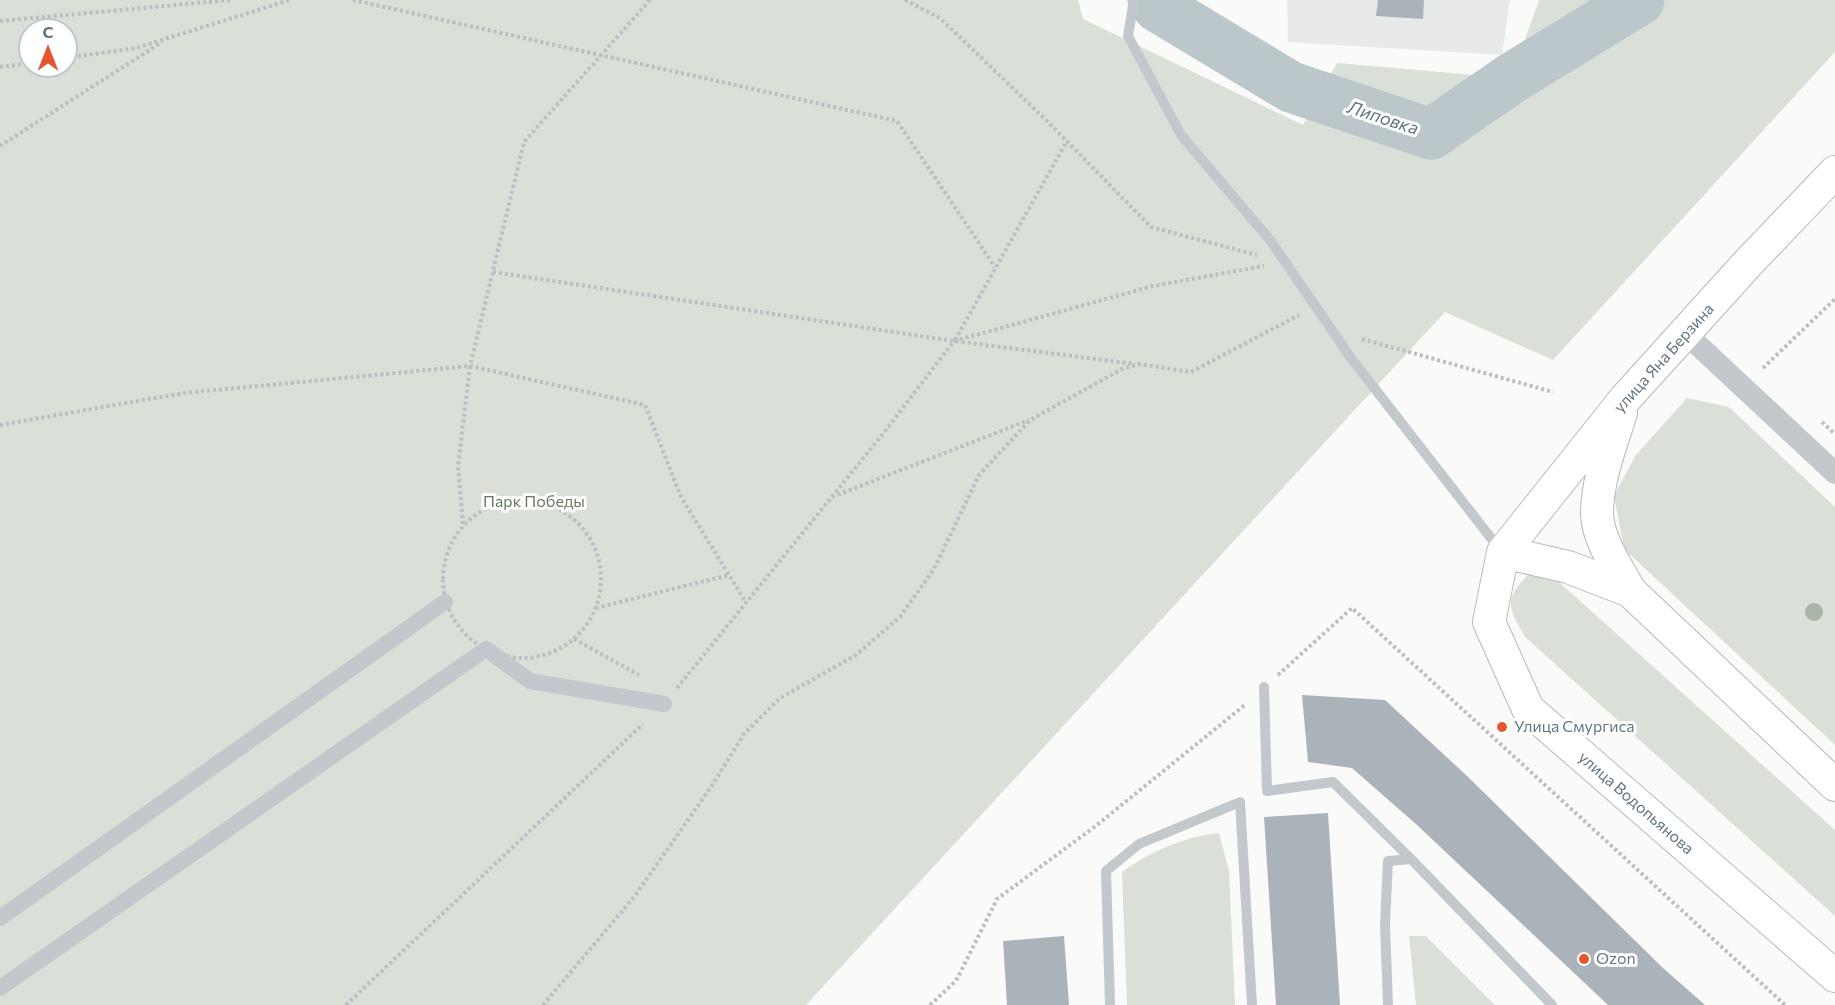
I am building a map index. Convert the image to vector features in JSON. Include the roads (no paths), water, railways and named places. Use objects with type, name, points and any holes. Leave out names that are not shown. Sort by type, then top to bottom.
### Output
[{"type":"main road","name":"улица Яна Берзина","points":[[1503,552],[1625,399],[1835,172]]},
{"type":"main road","points":[[1625,399],[1602,477],[1597,515],[1608,551],[1630,591],[1835,785]]},
{"type":"main road","points":[[1503,552],[1569,567],[1630,591]]},
{"type":"main road","name":"улица Водопьянова","points":[[1503,552],[1489,622],[1528,709],[1835,976]]},
{"type":"street","points":[[1685,333],[1835,473]]},
{"type":"street","points":[[0,918],[445,602]]},
{"type":"street","points":[[0,988],[486,649],[530,681],[664,704]]},
{"type":"lane","points":[[1134,2],[1128,36],[1180,135],[1270,240],[1332,331],[1503,552]]},
{"type":"lane","points":[[1264,687],[1267,791],[1333,782],[1552,1005]]},
{"type":"lane","points":[[1110,1005],[1106,871],[1139,844],[1240,802],[1252,1005]]},
{"type":"lane","points":[[1388,1005],[1385,924],[1388,861],[1411,859]]},
{"type":"waterway","name":"Липовка","points":[[1153,0],[1158,7],[1291,87],[1431,134],[1512,78],[1639,0]]},
{"type":"place","name":"Улица Смургиса","points":[[1502,727]]},
{"type":"place","name":"Ozon","points":[[1584,959]]},
{"type":"park label","name":"Парк Победы","points":[[534,502]]}]
